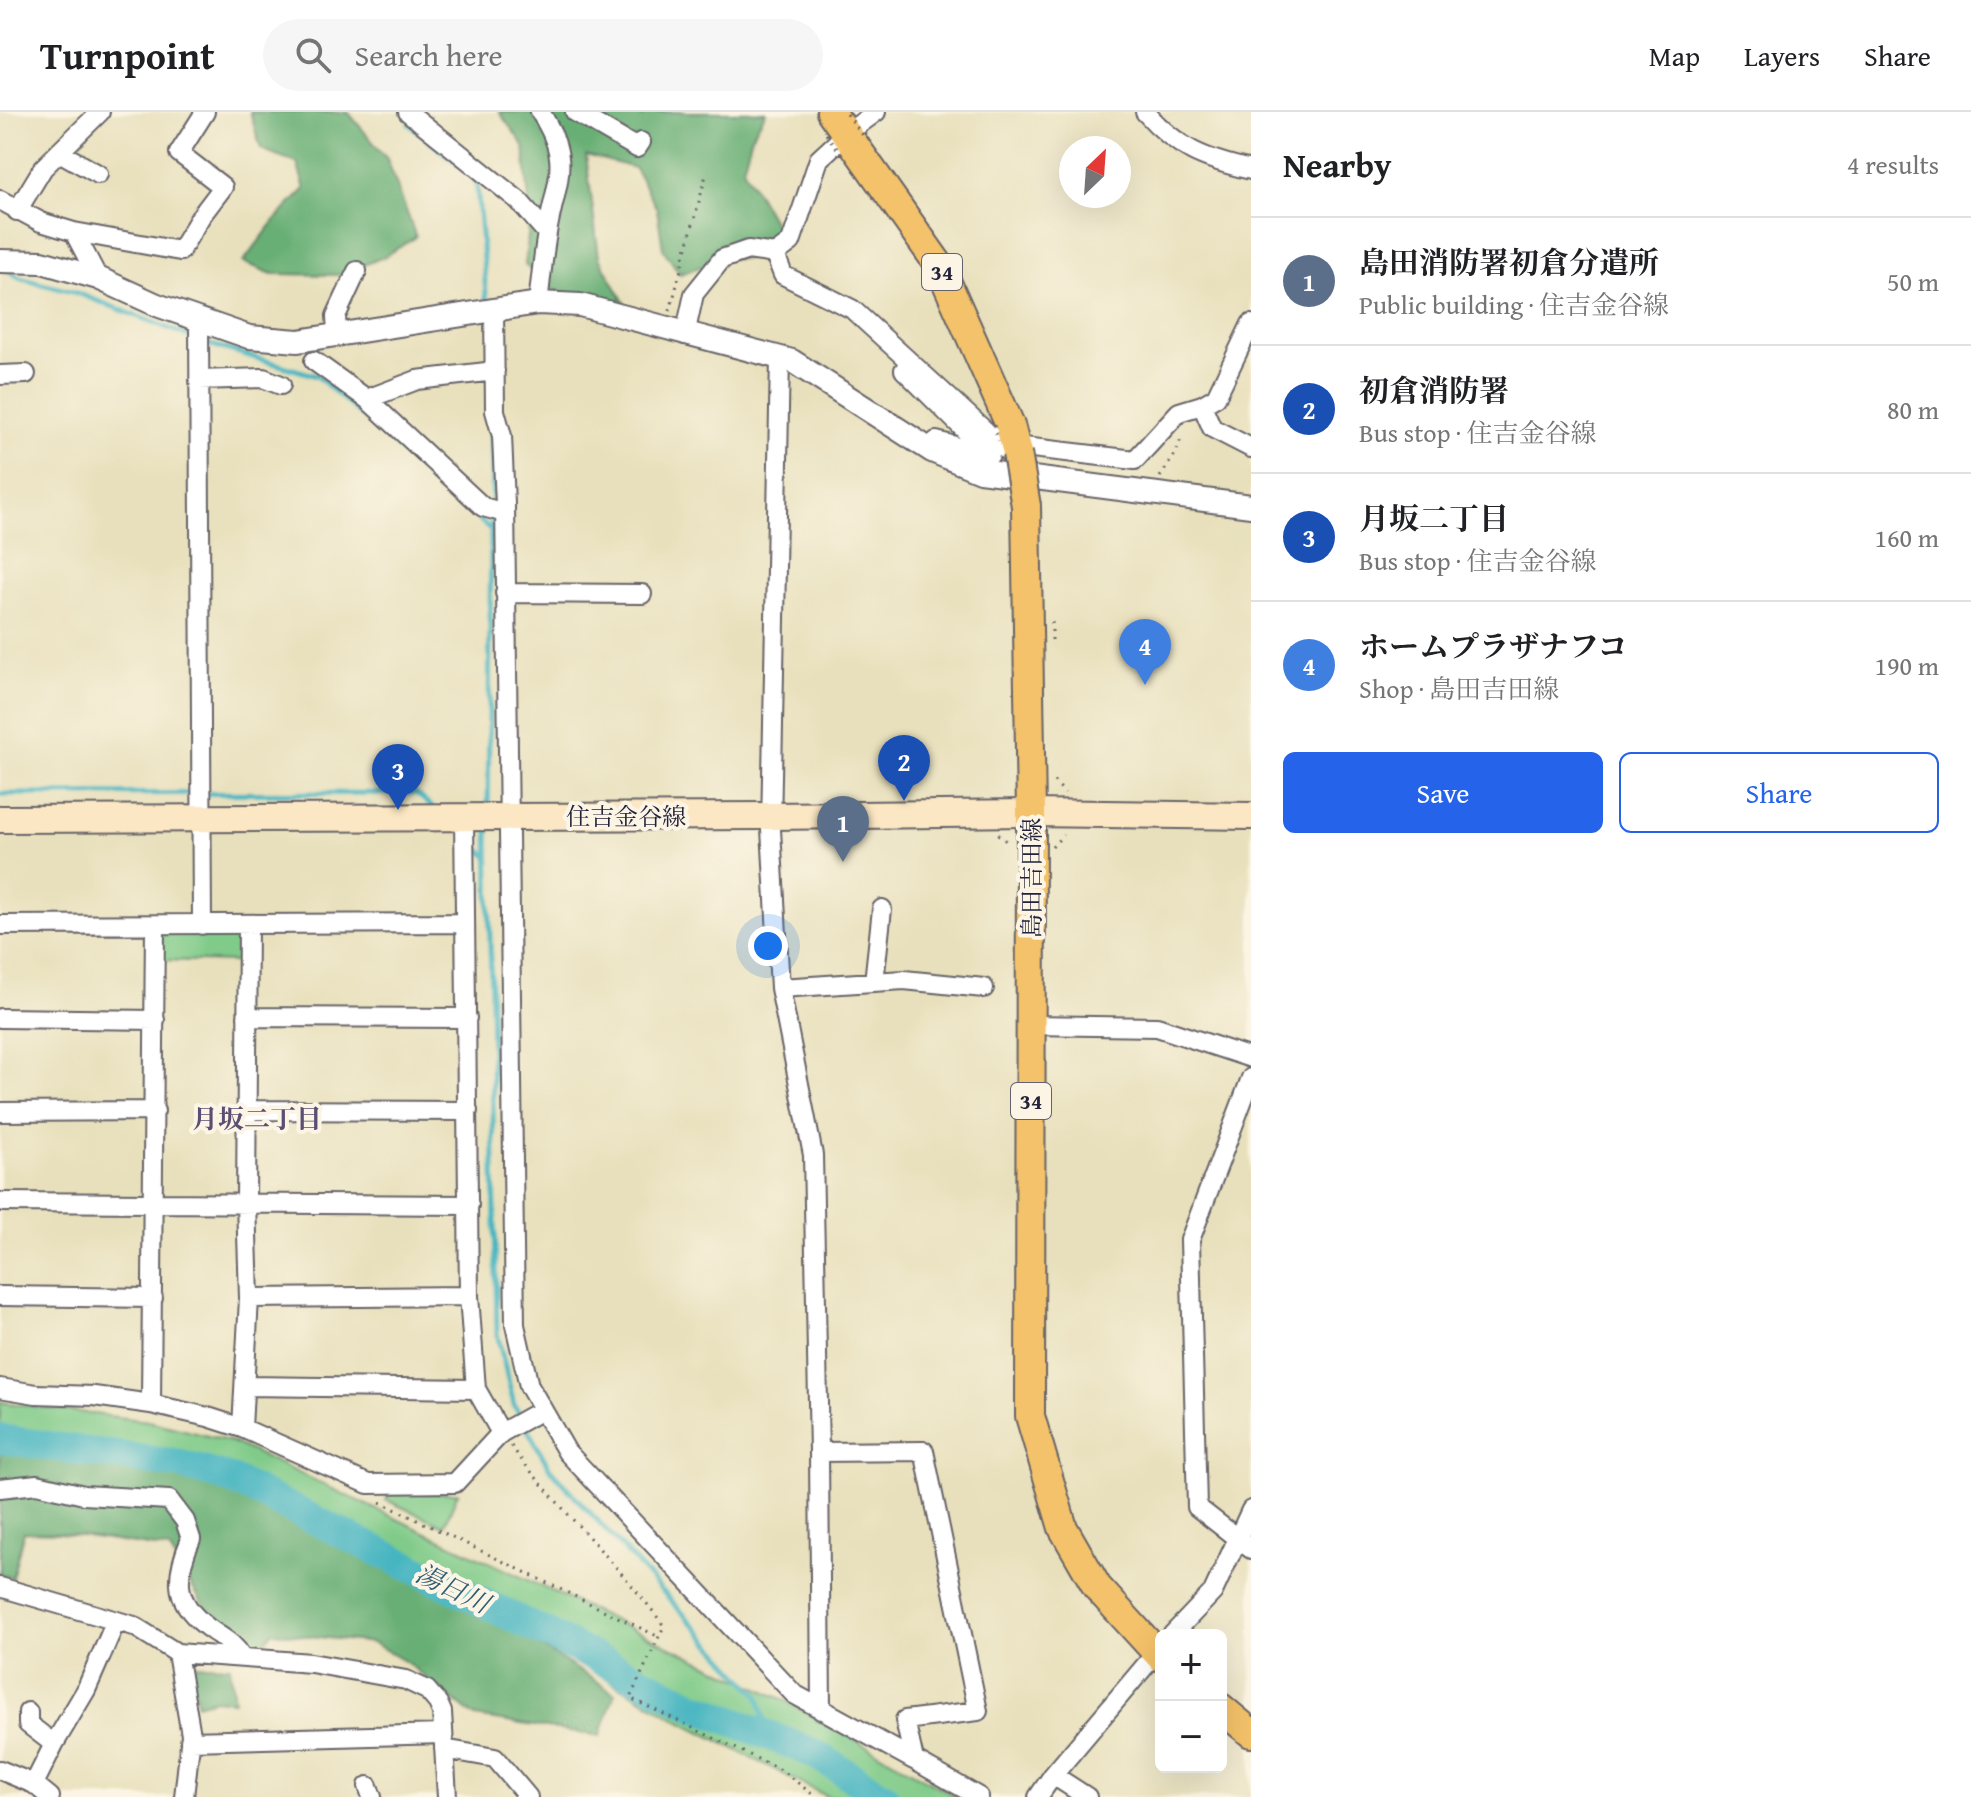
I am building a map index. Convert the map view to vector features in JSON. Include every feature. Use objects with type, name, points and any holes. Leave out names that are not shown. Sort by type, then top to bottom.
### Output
[{"type":"main road","name":"島田吉田線","points":[[845,131],[939,265],[1010,425],[1016,453],[1026,506],[1031,813],[1030,1416],[1063,1528],[1097,1587],[1155,1641]]},
{"type":"main road","name":"住吉金谷線","points":[[0,819],[203,812],[429,817],[477,822],[1031,813],[1251,816]]},
{"type":"main road","points":[[1227,1713],[1251,1733]]},
{"type":"street","points":[[17,211],[43,168],[100,112]]},
{"type":"street","points":[[0,200],[41,222],[74,232],[180,251],[223,187],[179,153],[205,112]]},
{"type":"street","points":[[408,112],[519,201],[547,233]]},
{"type":"street","points":[[538,303],[547,233],[561,167],[556,135],[540,112]]},
{"type":"street","points":[[575,112],[637,148],[641,142]]},
{"type":"street","points":[[676,331],[694,294],[722,259],[748,250],[775,254],[791,242],[819,159],[845,131],[876,112]]},
{"type":"street","points":[[1145,112],[1186,150],[1251,170]]},
{"type":"street","points":[[59,152],[98,174]]},
{"type":"street","points":[[74,232],[98,278]]},
{"type":"street","points":[[775,254],[783,275],[852,309],[1016,453],[1135,460],[1179,412],[1216,397],[1251,324]]},
{"type":"street","points":[[5,260],[42,262],[98,278],[199,325],[249,337],[298,341],[538,303],[580,305],[792,361],[932,451],[980,471],[1251,506]]},
{"type":"street","points":[[337,334],[336,316],[357,271]]},
{"type":"street","points":[[488,310],[489,372],[502,436],[505,593],[463,923],[467,1018],[469,1296],[476,1389],[501,1433]]},
{"type":"street","points":[[199,325],[202,925]]},
{"type":"street","points":[[876,330],[889,355],[990,455],[936,441],[932,451]]},
{"type":"street","points":[[780,357],[772,816],[780,988],[813,1155],[821,1710]]},
{"type":"street","points":[[314,361],[367,399],[483,507],[504,513]]},
{"type":"street","points":[[367,399],[417,380],[489,372]]},
{"type":"street","points":[[0,375],[26,374]]},
{"type":"street","points":[[199,380],[263,378],[281,385]]},
{"type":"street","points":[[1196,406],[1212,428],[1251,448]]},
{"type":"street","points":[[505,593],[642,594]]},
{"type":"street","points":[[477,822],[515,1325],[529,1386],[577,1464],[794,1694],[979,1797]]},
{"type":"street","points":[[874,982],[882,909]]},
{"type":"street","points":[[0,925],[463,923]]},
{"type":"street","points":[[242,1428],[249,1298],[246,1202],[248,924]]},
{"type":"street","points":[[151,1404],[155,925]]},
{"type":"street","points":[[780,988],[904,980],[984,988]]},
{"type":"street","points":[[247,1017],[467,1018]]},
{"type":"street","points":[[0,1018],[155,1020]]},
{"type":"street","points":[[1031,1025],[1157,1027],[1251,1058]]},
{"type":"street","points":[[1245,1544],[1197,1507],[1190,1240],[1251,1078]]},
{"type":"street","points":[[247,1110],[468,1111]]},
{"type":"street","points":[[0,1112],[155,1111]]},
{"type":"street","points":[[0,1202],[469,1205]]},
{"type":"street","points":[[0,1296],[153,1298]]},
{"type":"street","points":[[249,1298],[469,1296]]},
{"type":"street","points":[[245,1386],[476,1389]]},
{"type":"street","points":[[0,1388],[151,1404],[242,1428],[368,1484],[455,1483],[501,1433],[542,1410]]},
{"type":"street","points":[[819,1452],[924,1451],[978,1711],[905,1720],[914,1760]]},
{"type":"street","points":[[0,1488],[37,1484],[84,1495],[169,1500],[185,1521],[191,1539],[180,1566],[179,1593],[192,1614],[235,1645],[242,1657]]},
{"type":"street","points":[[1179,1629],[1213,1592],[1245,1544],[1251,1510]]},
{"type":"street","points":[[0,1587],[134,1626],[177,1653],[361,1670],[406,1680],[427,1690],[438,1703],[447,1797]]},
{"type":"street","points":[[34,1784],[86,1690],[116,1621]]},
{"type":"street","points":[[177,1653],[190,1741],[184,1797]]},
{"type":"street","points":[[1038,1797],[1053,1775],[1155,1656]]},
{"type":"street","points":[[28,1712],[28,1724],[54,1744]]},
{"type":"street","points":[[190,1741],[444,1741],[495,1758],[528,1797]]},
{"type":"street","points":[[0,1770],[34,1784],[50,1797]]},
{"type":"street","points":[[1053,1775],[1087,1797]]},
{"type":"path","points":[[676,331],[706,175]]},
{"type":"path","points":[[1144,492],[1156,483],[1176,453],[1196,406]]},
{"type":"path","points":[[1051,613],[1052,659]]},
{"type":"path","points":[[1052,780],[1068,797]]},
{"type":"path","points":[[501,1433],[542,1488],[635,1587],[664,1626],[630,1698],[781,1770],[816,1797]]},
{"type":"path","points":[[368,1484],[371,1497],[659,1637]]},
{"type":"green space","points":[[250,112],[348,112],[387,159],[416,237],[383,257],[340,275],[272,274],[243,262],[277,218],[305,189],[297,163],[261,149]]},
{"type":"green space","points":[[499,112],[635,112],[643,117],[646,112],[766,112],[752,136],[743,168],[783,239],[762,258],[722,259],[680,274],[663,249],[657,209],[635,168],[586,155],[599,258],[624,302],[555,291],[525,265],[530,214],[524,146]]},
{"type":"green space","points":[[160,929],[238,931],[237,962],[159,960]]},
{"type":"green space","points":[[0,1402],[148,1421],[232,1442],[782,1699],[957,1797],[828,1797],[684,1723],[552,1647],[348,1546],[205,1484],[0,1449]]},
{"type":"green space","points":[[0,1450],[86,1458],[185,1478],[255,1499],[514,1630],[615,1693],[600,1736],[475,1717],[406,1662],[373,1643],[273,1632],[259,1649],[206,1609],[169,1549],[60,1533],[24,1532],[12,1578],[0,1574]]},
{"type":"green space","points":[[389,1493],[458,1493],[444,1526],[386,1500]]},
{"type":"green space","points":[[189,1664],[230,1666],[234,1701],[215,1699],[197,1704],[196,1693],[189,1688],[185,1670]]},
{"type":"waterway","points":[[409,124],[473,176],[477,185],[487,306]]},
{"type":"waterway","points":[[7,269],[19,278],[77,293],[196,339]]},
{"type":"waterway","points":[[205,343],[317,376],[491,530],[488,811]]},
{"type":"waterway","points":[[491,428],[491,530]]},
{"type":"waterway","points":[[0,794],[416,793],[433,808]]},
{"type":"waterway","points":[[488,825],[497,1333],[514,1405],[550,1469],[758,1695],[765,1721],[777,1739]]},
{"type":"waterway","points":[[471,841],[487,856]]},
{"type":"waterway","name":"湯日川","points":[[0,1439],[181,1465],[231,1479],[694,1706],[813,1753],[885,1797]]},
{"type":"place","name":"ホームプラザナフコ","points":[[1145,685]]},
{"type":"place","name":"初倉消防署","points":[[904,801]]},
{"type":"place","name":"月坂二丁目","points":[[398,810]]},
{"type":"place","name":"島田消防署初倉分遣所","points":[[843,862]]},
{"type":"district","name":"月坂二丁目","points":[[257,1118]]}]
